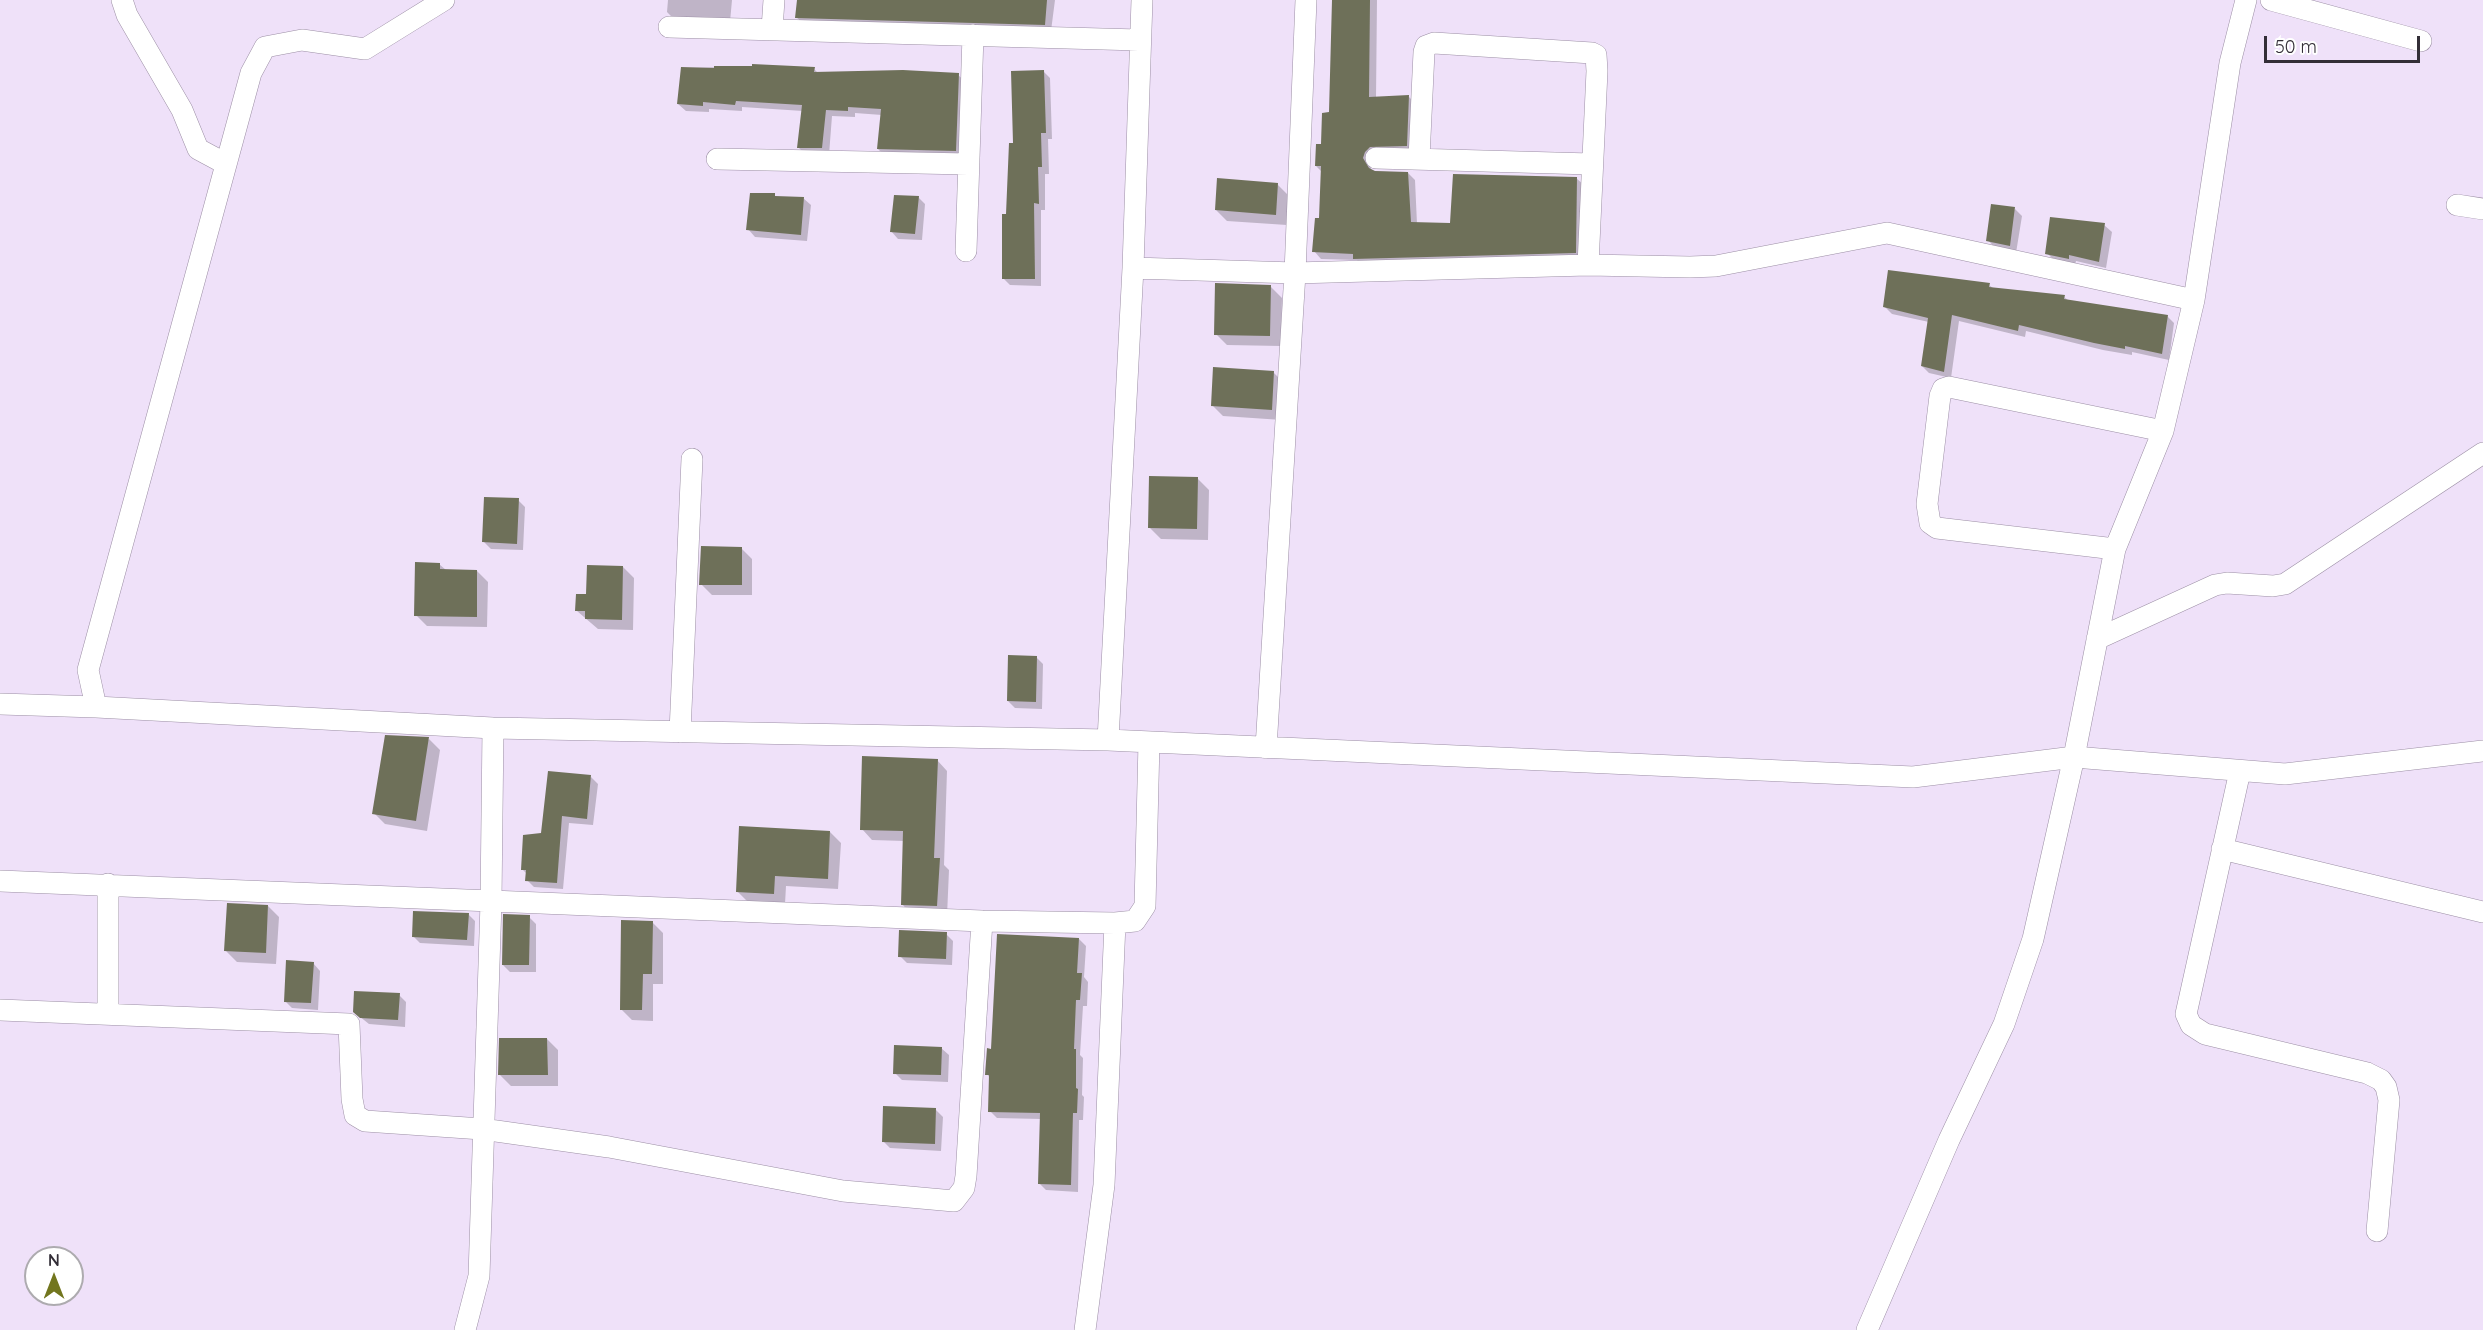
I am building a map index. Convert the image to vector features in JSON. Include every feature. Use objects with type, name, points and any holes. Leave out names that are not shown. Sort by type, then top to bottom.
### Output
[{"type":"street","points":[[122,0],[127,15],[182,110],[198,149],[226,164]]},
{"type":"street","points":[[96,707],[88,670],[251,73],[265,48],[302,40],[365,49],[444,0]]},
{"type":"street","points":[[772,29],[774,0]]},
{"type":"street","points":[[1108,740],[1133,268],[1142,0]]},
{"type":"street","points":[[1266,748],[1295,273],[1306,0]]},
{"type":"street","points":[[1867,1330],[1949,1140],[2004,1024],[2032,939],[2074,756],[2115,549],[2163,431],[2194,300],[2230,63],[2246,0]]},
{"type":"street","points":[[2271,0],[2421,41]]},
{"type":"street","points":[[669,27],[1139,40]]},
{"type":"street","points":[[966,251],[974,35]]},
{"type":"street","points":[[1419,158],[1426,46],[1434,43],[1596,55],[1587,265]]},
{"type":"street","points":[[1376,159],[1419,158],[1591,164]]},
{"type":"street","points":[[717,159],[968,164]]},
{"type":"street","points":[[2457,205],[2483,209]]},
{"type":"street","points":[[1133,268],[1295,273],[1587,265],[1716,266],[1887,233],[2194,300]]},
{"type":"street","points":[[2115,549],[1937,528],[1930,523],[1927,504],[1940,396],[1943,389],[1949,387],[2163,431]]},
{"type":"street","points":[[2097,639],[2215,585],[2227,583],[2273,586],[2285,584],[2483,453]]},
{"type":"street","points":[[680,732],[692,459]]},
{"type":"street","points":[[0,704],[493,728],[1108,740],[1913,777],[2074,756],[2285,774],[2483,751]]},
{"type":"street","points":[[465,1330],[479,1276],[491,902],[493,728]]},
{"type":"street","points":[[0,881],[982,921],[1116,923],[1135,921],[1145,906],[1149,742]]},
{"type":"street","points":[[2240,771],[2186,1014],[2191,1025],[2205,1034],[2367,1073],[2381,1080],[2386,1087],[2389,1100],[2377,1231]]},
{"type":"street","points":[[2222,849],[2483,912]]},
{"type":"street","points":[[108,884],[108,1014]]},
{"type":"street","points":[[0,1010],[349,1024],[352,1099],[355,1115],[365,1122],[482,1129],[609,1147],[843,1191],[954,1201],[964,1188],[966,1176],[982,921]]},
{"type":"street","points":[[1085,1330],[1104,1185],[1116,923]]},
{"type":"building","points":[[797,0],[1047,0],[1045,25],[795,18]]},
{"type":"building","points":[[1332,0],[1370,0],[1369,97],[1409,95],[1407,146],[1370,147],[1363,158],[1369,168],[1375,171],[1408,172],[1411,222],[1450,223],[1453,174],[1577,177],[1576,253],[1353,259],[1353,254],[1312,252],[1315,218],[1319,218],[1321,166],[1315,166],[1316,144],[1321,144],[1322,113],[1329,112]]},
{"type":"building","points":[[752,64],[815,67],[814,72],[903,70],[959,73],[956,151],[877,149],[881,109],[848,107],[848,111],[826,110],[822,148],[797,148],[802,105],[736,101],[735,105],[703,102],[703,106],[677,104],[681,67],[714,68],[714,66],[752,66]]},
{"type":"building","points":[[1044,70],[1046,133],[1041,133],[1042,167],[1038,167],[1039,204],[1034,203],[1035,279],[1002,279],[1002,214],[1006,214],[1009,143],[1013,143],[1011,71]]},
{"type":"building","points":[[1217,178],[1278,183],[1276,215],[1215,210]]},
{"type":"building","points":[[750,193],[775,193],[775,196],[804,197],[801,235],[746,230]]},
{"type":"building","points":[[894,195],[919,196],[915,234],[890,232]]},
{"type":"building","points":[[1991,204],[2015,207],[2010,246],[1986,241]]},
{"type":"building","points":[[2050,217],[2105,223],[2099,262],[2069,255],[2069,259],[2045,254]]},
{"type":"building","points":[[1888,270],[1990,283],[1989,287],[2065,295],[2064,299],[2168,315],[2162,354],[2125,346],[2125,349],[2094,343],[2019,325],[2018,331],[1952,315],[1944,372],[1921,366],[1928,318],[1883,307]]},
{"type":"building","points":[[1215,283],[1271,285],[1270,336],[1214,335]]},
{"type":"building","points":[[1213,367],[1274,371],[1272,410],[1211,406]]},
{"type":"building","points":[[1149,476],[1198,477],[1197,529],[1148,528]]},
{"type":"building","points":[[484,497],[519,498],[517,544],[482,542]]},
{"type":"building","points":[[701,546],[742,547],[742,585],[699,585]]},
{"type":"building","points":[[415,562],[440,563],[440,569],[477,570],[477,617],[414,616]]},
{"type":"building","points":[[587,565],[623,566],[622,620],[585,619],[585,611],[575,611],[576,594],[586,594]]},
{"type":"building","points":[[1008,655],[1037,656],[1036,702],[1007,701]]},
{"type":"building","points":[[385,735],[429,737],[416,821],[372,814]]},
{"type":"building","points":[[862,756],[938,759],[934,858],[940,858],[937,906],[901,905],[903,831],[860,830]]},
{"type":"building","points":[[548,771],[591,775],[587,819],[562,816],[557,883],[525,881],[526,870],[521,870],[523,835],[541,833]]},
{"type":"building","points":[[739,826],[830,831],[828,879],[775,876],[774,894],[736,892]]},
{"type":"building","points":[[227,903],[268,905],[266,953],[224,951]]},
{"type":"building","points":[[413,911],[469,913],[467,940],[412,937]]},
{"type":"building","points":[[503,914],[530,915],[529,965],[502,965]]},
{"type":"building","points":[[621,920],[653,921],[652,974],[643,974],[642,1010],[620,1010]]},
{"type":"building","points":[[899,930],[947,932],[946,959],[898,957]]},
{"type":"building","points":[[997,934],[1079,938],[1077,973],[1082,973],[1080,1000],[1076,1000],[1074,1049],[1076,1049],[1076,1088],[1078,1089],[1077,1113],[1073,1113],[1071,1185],[1038,1184],[1040,1113],[988,1112],[989,1075],[985,1075],[987,1048],[991,1049]]},
{"type":"building","points":[[286,960],[314,962],[311,1003],[284,1002]]},
{"type":"building","points":[[354,991],[400,993],[398,1020],[360,1018],[353,1012]]},
{"type":"building","points":[[499,1038],[547,1038],[548,1075],[498,1075]]},
{"type":"building","points":[[894,1045],[942,1047],[941,1075],[893,1074]]},
{"type":"building","points":[[883,1106],[936,1108],[935,1144],[882,1142]]}]
